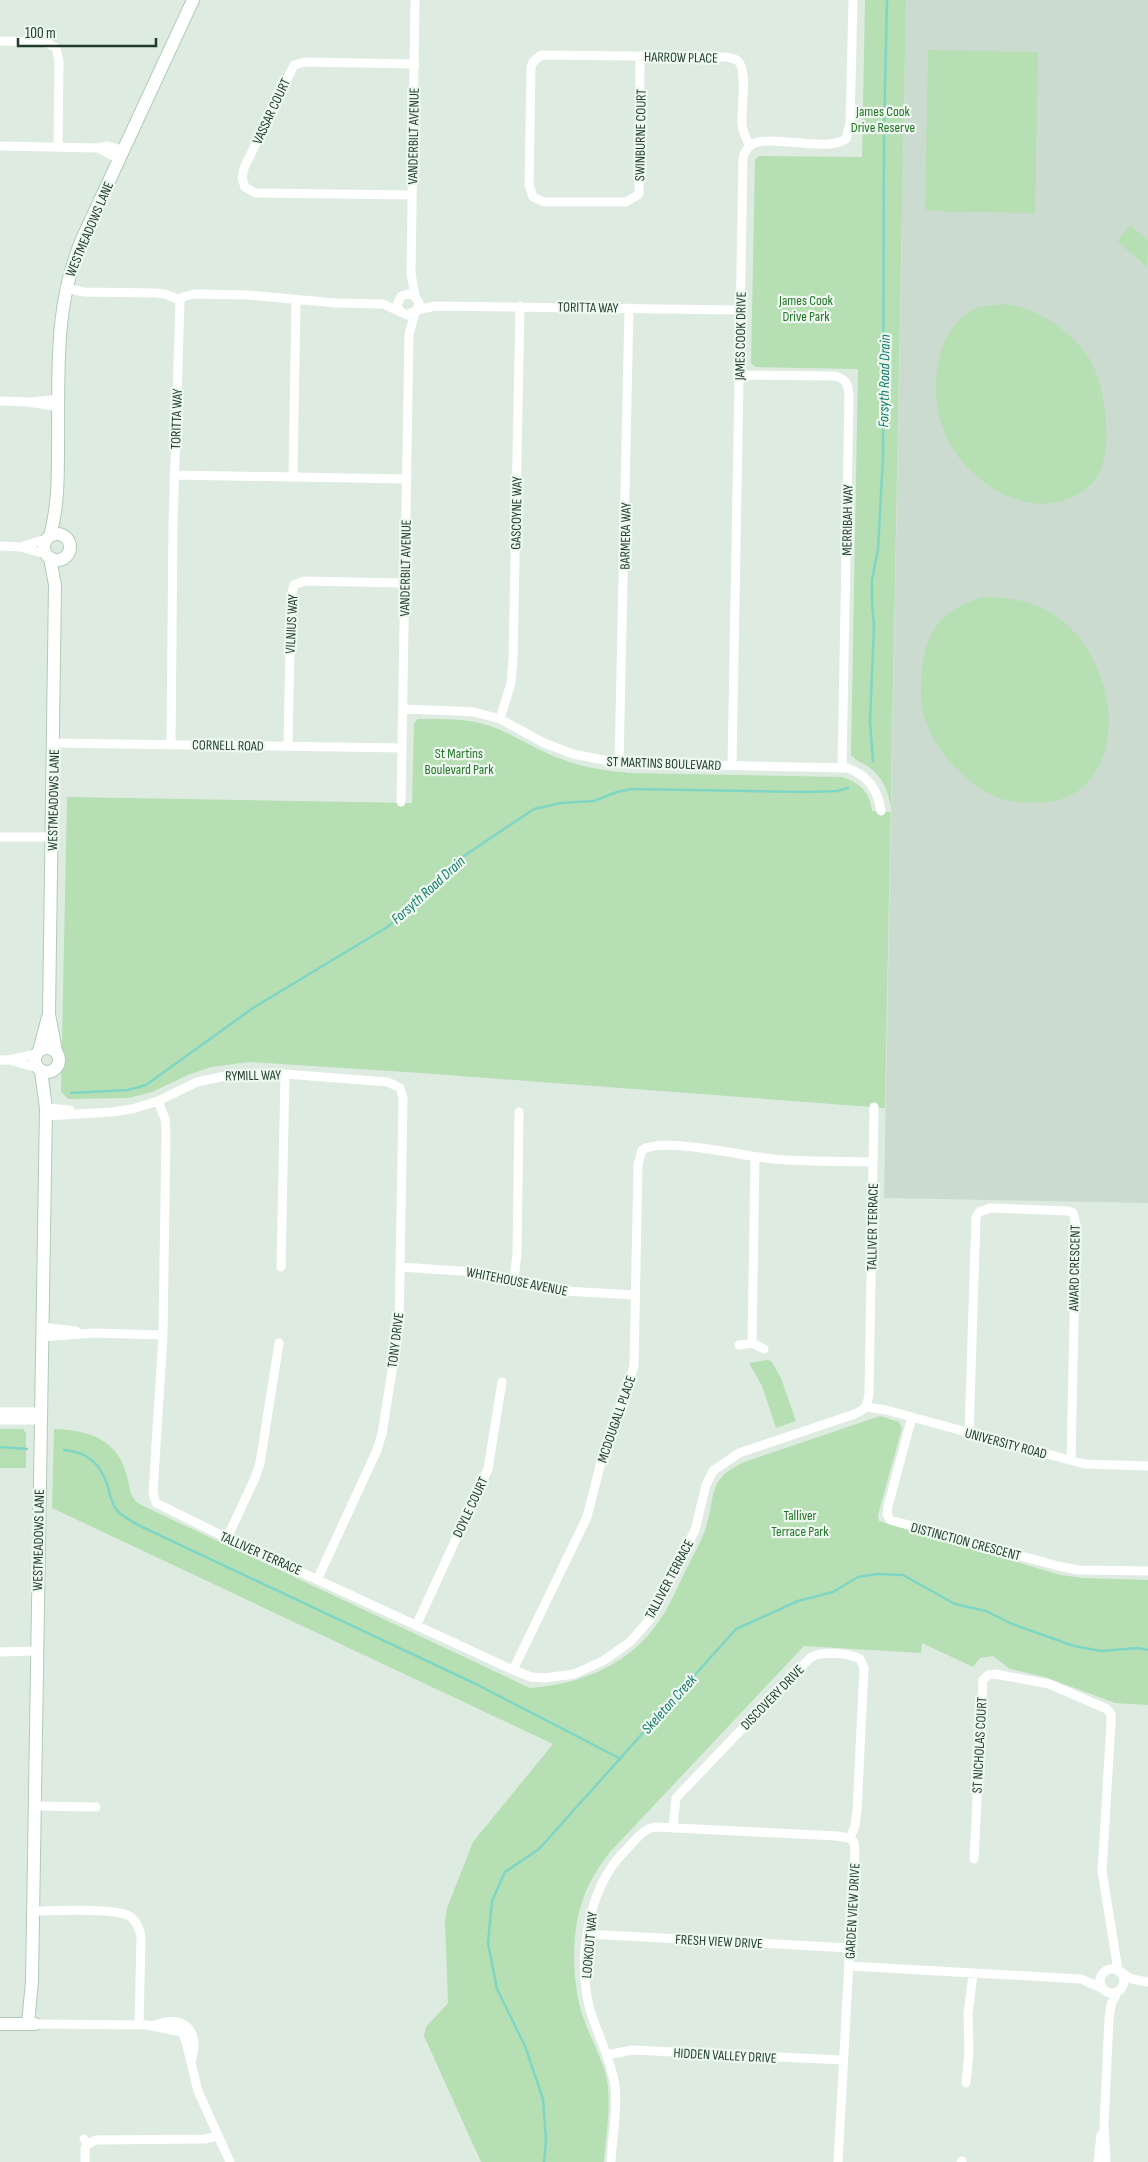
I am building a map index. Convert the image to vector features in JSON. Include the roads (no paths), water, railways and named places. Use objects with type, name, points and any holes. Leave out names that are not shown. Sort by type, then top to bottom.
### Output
[{"type":"street","name":"WESTMEADOWS LANE","points":[[48,538],[57,506],[61,325],[65,288],[75,255],[193,0]]},
{"type":"street","name":"VANDERBILT AVENUE","points":[[415,0],[411,273],[417,298]]},
{"type":"street","points":[[750,146],[764,142],[833,144],[846,140],[850,124],[853,0]]},
{"type":"street","points":[[0,41],[45,42],[56,48],[59,62],[58,148]]},
{"type":"street","name":"HARROW PLACE","points":[[533,198],[529,185],[531,67],[536,58],[547,54],[726,57],[739,61],[743,72],[743,130],[750,146]]},
{"type":"street","name":"SWINBURNE COURT","points":[[533,198],[544,202],[626,202],[639,194],[640,56]]},
{"type":"street","name":"VASSAR COURT","points":[[412,196],[259,193],[250,191],[245,187],[242,178],[244,168],[294,65],[305,62],[415,64]]},
{"type":"street","points":[[0,146],[98,148],[121,154]]},
{"type":"street","name":"JAMES COOK DRIVE","points":[[732,766],[743,158],[745,151],[750,146]]},
{"type":"street","name":"VANDERBILT AVENUE","points":[[400,297],[411,273]]},
{"type":"street","points":[[65,288],[84,292],[165,294],[180,300],[183,297],[194,294],[248,295],[296,300],[383,304],[407,315],[416,311],[417,298],[408,294],[383,304]]},
{"type":"street","points":[[400,297],[397,305],[402,313]]},
{"type":"street","name":"TORITTA WAY","points":[[417,298],[435,306]]},
{"type":"street","name":"TORITTA WAY","points":[[171,744],[174,476],[180,300]]},
{"type":"street","points":[[292,477],[296,300]]},
{"type":"street","name":"TORITTA WAY","points":[[416,311],[435,306],[740,310]]},
{"type":"street","name":"GASCOYNE WAY","points":[[500,718],[511,683],[513,667],[520,306]]},
{"type":"street","name":"BARMERA WAY","points":[[619,764],[629,308]]},
{"type":"street","name":"VANDERBILT AVENUE","points":[[401,802],[410,334],[416,311]]},
{"type":"street","name":"VANDERBILT AVENUE","points":[[402,313],[410,334]]},
{"type":"street","name":"MERRIBAH WAY","points":[[739,375],[834,376],[845,380],[848,386],[842,768]]},
{"type":"street","points":[[0,401],[59,403]]},
{"type":"street","points":[[174,476],[407,479]]},
{"type":"street","name":"WESTMEADOWS LANE","points":[[57,506],[65,537]]},
{"type":"street","points":[[0,546],[20,547],[56,560],[63,558],[69,548],[65,537],[57,534],[20,547]]},
{"type":"street","points":[[48,538],[44,546],[48,556]]},
{"type":"street","name":"WESTMEADOWS LANE","points":[[46,1108],[57,1057],[49,1014],[55,585],[48,556]]},
{"type":"street","name":"WESTMEADOWS LANE","points":[[55,585],[63,558]]},
{"type":"street","name":"VILNIUS WAY","points":[[288,746],[291,596],[294,585],[304,581],[405,583]]},
{"type":"street","name":"ST MARTINS BOULEVARD","points":[[403,710],[474,712],[500,718],[544,743],[572,754],[619,764],[842,768],[863,776],[872,785],[881,811]]},
{"type":"street","name":"CORNELL ROAD","points":[[54,743],[402,748]]},
{"type":"street","points":[[0,837],[52,837]]},
{"type":"street","name":"WESTMEADOWS LANE","points":[[37,1052],[49,1014]]},
{"type":"street","points":[[47,1048],[57,1057],[53,1071],[40,1070],[4,1060],[47,1048]]},
{"type":"street","points":[[37,1052],[35,1063],[40,1070]]},
{"type":"street","name":"WESTMEADOWS LANE","points":[[32,2024],[32,1911],[46,1108],[40,1070]]},
{"type":"street","name":"RYMILL WAY","points":[[46,1108],[80,1112],[123,1111],[158,1101],[197,1082],[218,1076],[247,1073],[388,1082],[400,1088]]},
{"type":"street","points":[[281,1267],[285,1074]]},
{"type":"street","name":"TONY DRIVE","points":[[318,1578],[377,1450],[382,1434],[399,1327],[403,1098],[400,1088]]},
{"type":"street","points":[[42,1332],[163,1335],[166,1132],[165,1119],[158,1101]]},
{"type":"street","name":"TALLIVER TERRACE","points":[[163,1335],[154,1500],[162,1507],[513,1670],[531,1677],[545,1678],[574,1674],[603,1661],[630,1642],[651,1618],[695,1530],[706,1485],[714,1471],[739,1453],[861,1412],[866,1407],[870,1393],[874,1107]]},
{"type":"street","points":[[514,1280],[517,1254],[519,1112]]},
{"type":"street","name":"MCDOUGALL PLACE","points":[[513,1670],[588,1517],[600,1466],[634,1366],[638,1165],[642,1150],[654,1145],[695,1147],[755,1157]]},
{"type":"street","points":[[752,1343],[755,1157],[873,1162]]},
{"type":"street","name":"AWARD CRESCENT","points":[[969,1433],[976,1217],[979,1212],[990,1208],[1068,1211],[1072,1213],[1076,1224],[1071,1460]]},
{"type":"street","name":"WHITEHOUSE AVENUE","points":[[400,1267],[461,1270],[564,1291],[635,1295]]},
{"type":"street","points":[[227,1538],[260,1463],[279,1343]]},
{"type":"street","points":[[738,1345],[752,1343],[764,1349]]},
{"type":"street","name":"DOYLE COURT","points":[[416,1626],[488,1469],[502,1382]]},
{"type":"street","name":"UNIVERSITY ROAD","points":[[866,1407],[912,1417],[1091,1465],[1148,1466]]},
{"type":"street","points":[[0,1412],[40,1416]]},
{"type":"street","points":[[0,1420],[40,1416]]},
{"type":"street","name":"DISTINCTION CRESCENT","points":[[912,1417],[888,1506],[887,1514],[890,1520],[1058,1566],[1089,1570],[1148,1571]]},
{"type":"street","points":[[0,1652],[36,1651]]},
{"type":"street","name":"DISCOVERY DRIVE","points":[[673,1827],[677,1797],[810,1658],[820,1654],[850,1655],[858,1658],[864,1668],[857,1811],[850,1838]]},
{"type":"street","name":"ST NICHOLAS COURT","points":[[974,1859],[983,1680],[988,1675],[994,1674],[1049,1684],[1107,1709],[1111,1714],[1102,1871],[1109,1907],[1113,1948]]},
{"type":"street","points":[[34,1806],[96,1807]]},
{"type":"street","name":"LOOKOUT WAY","points":[[611,2162],[615,2094],[607,2056],[600,2040],[587,1996],[585,1974],[587,1934],[596,1897],[610,1870],[621,1855],[650,1827],[673,1827]]},
{"type":"street","points":[[673,1827],[850,1838]]},
{"type":"street","name":"GARDEN VIEW DRIVE","points":[[838,2162],[855,1852],[854,1842],[850,1838]]},
{"type":"street","points":[[32,1911],[119,1912],[132,1918],[139,1928],[141,1938],[139,2025]]},
{"type":"street","name":"FRESH VIEW DRIVE","points":[[587,1934],[850,1948]]},
{"type":"street","points":[[1109,2019],[1118,1991],[1124,1982],[1113,1948]]},
{"type":"street","points":[[1106,2162],[1104,2126],[1109,2019],[1100,1978],[1111,1959],[1113,1948]]},
{"type":"street","points":[[849,1966],[1081,1980],[1110,1993],[1147,1982]]},
{"type":"street","points":[[1081,1980],[1112,1969],[1132,1979],[1147,1982]]},
{"type":"street","points":[[966,2083],[969,2051],[968,2014],[973,1974]]},
{"type":"street","points":[[0,2024],[139,2025],[184,2028],[198,2091],[230,2162]]},
{"type":"street","name":"HIDDEN VALLEY DRIVE","points":[[607,2056],[632,2050],[843,2060]]},
{"type":"street","points":[[1098,2162],[1104,2126]]},
{"type":"street","points":[[85,2162],[86,2141],[205,2139],[218,2136]]},
{"type":"waterway","name":"Forsyth Road Drain","points":[[873,761],[870,721],[874,626],[872,580],[878,549],[883,457],[884,130],[887,0]]},
{"type":"waterway","name":"Forsyth Road Drain","points":[[71,1093],[128,1090],[146,1085],[253,1008],[389,926],[452,864],[534,809],[561,803],[594,801],[631,789],[808,792],[837,791],[848,788]]},
{"type":"waterway","points":[[0,1447],[27,1449]]},
{"type":"waterway","points":[[64,1450],[80,1453],[97,1466],[102,1472],[116,1509],[123,1516],[138,1525],[476,1684],[621,1759]]},
{"type":"waterway","name":"Skeleton Creek","points":[[544,2162],[546,2140],[543,2099],[525,2046],[497,1989],[488,1943],[492,1901],[505,1872],[539,1849],[736,1629],[798,1601],[833,1592],[858,1577],[877,1574],[903,1575],[955,1604],[986,1611],[1012,1624],[1074,1646],[1101,1651],[1138,1648],[1148,1650]]},
{"type":"park label","name":"James Cook Drive Reserve","points":[[883,120]]},
{"type":"park label","name":"James Cook Drive Park","points":[[806,308]]},
{"type":"park label","name":"St Martins Boulevard Park","points":[[459,762]]},
{"type":"park label","name":"Talliver Terrace Park","points":[[800,1524]]}]
